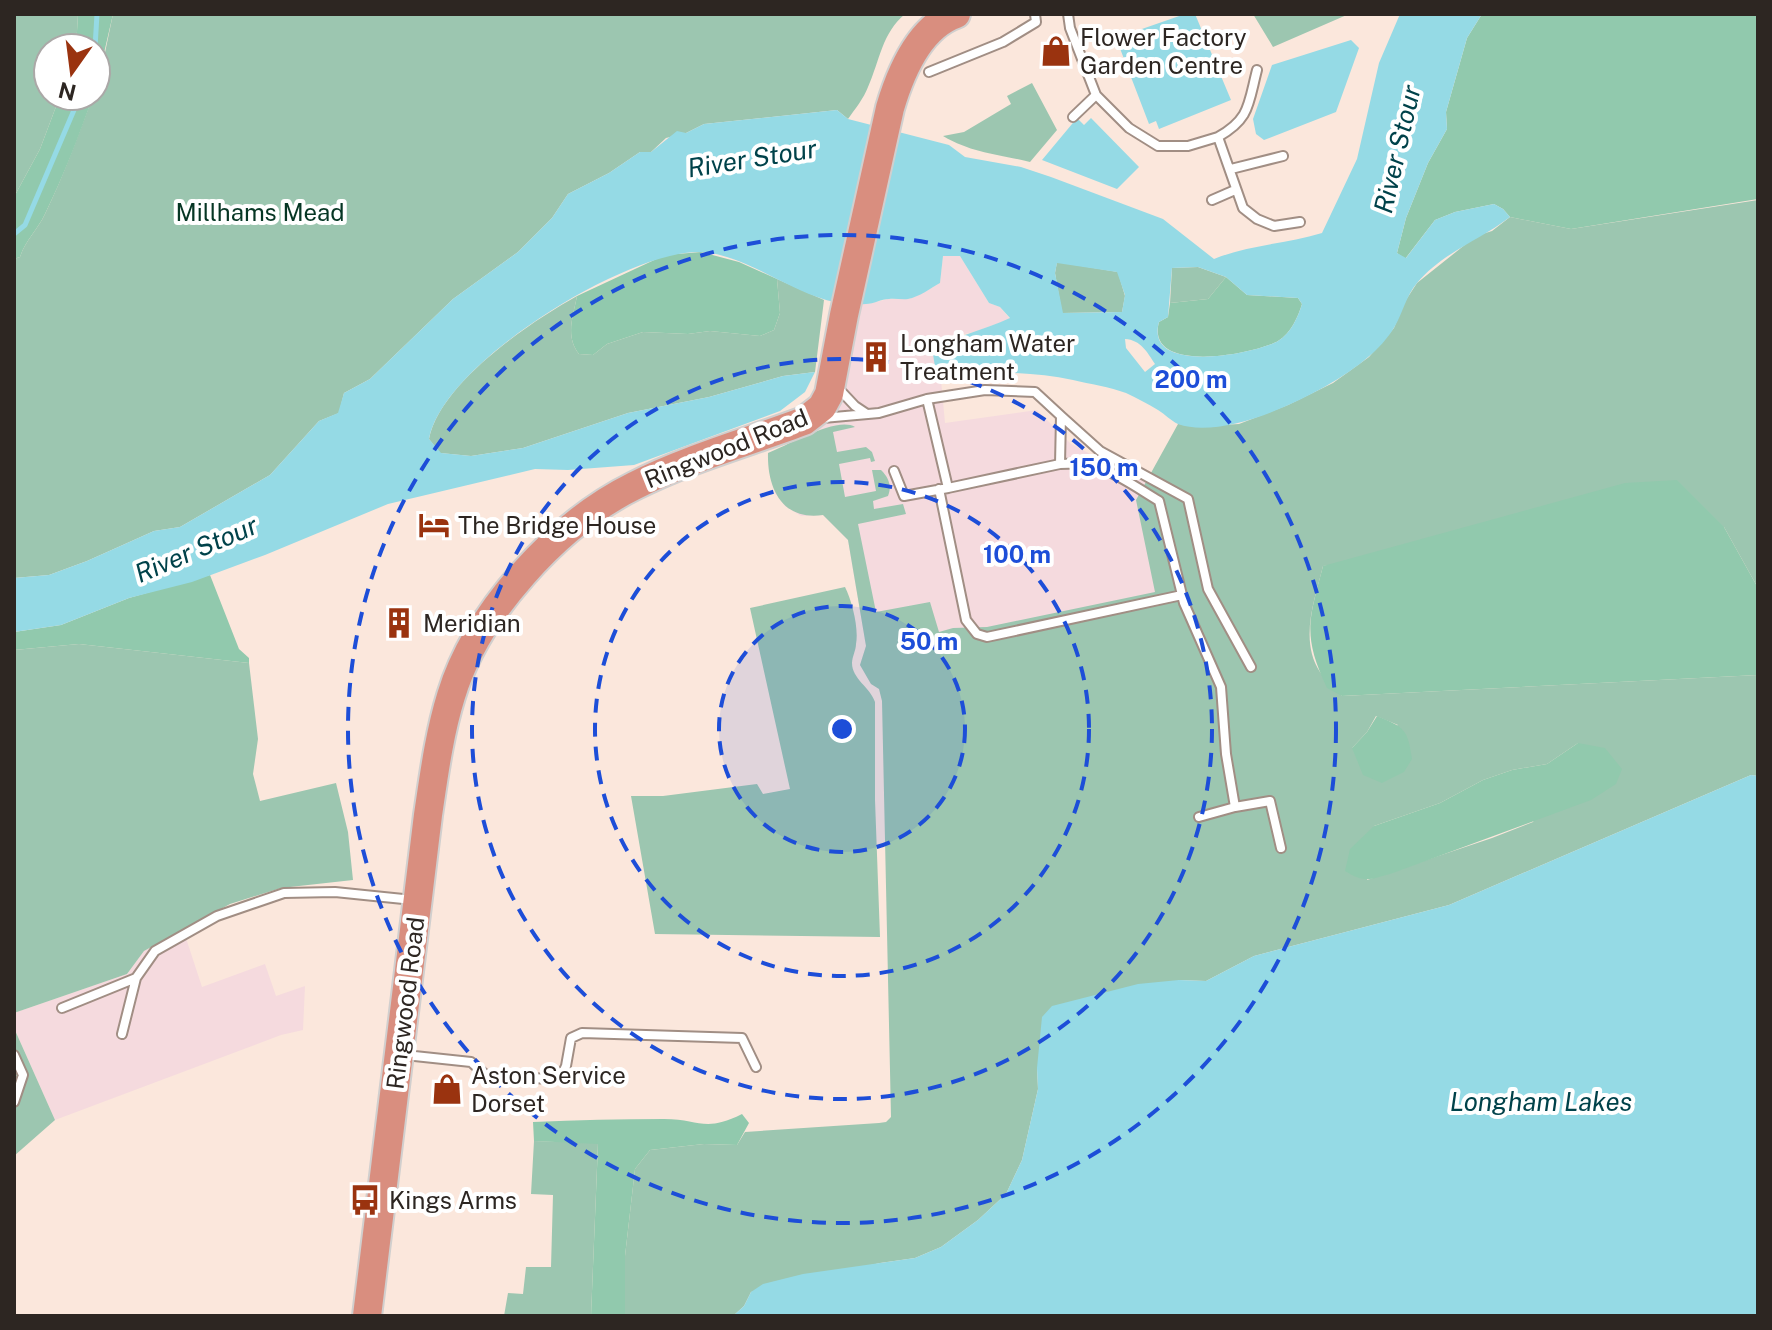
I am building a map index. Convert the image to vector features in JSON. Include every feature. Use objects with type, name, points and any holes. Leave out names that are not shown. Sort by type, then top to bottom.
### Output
[{"type":"highway","name":"Ringwood Road","points":[[367,1316],[440,737],[451,693],[470,651],[506,596],[543,552],[589,512],[634,486],[804,421],[822,407],[833,377],[844,315],[899,75],[929,33],[956,14]]},
{"type":"lane","points":[[929,72],[1003,42],[1036,22],[1035,14]]},
{"type":"lane","points":[[1068,14],[1070,28],[1096,95],[1129,128],[1158,146],[1188,146],[1218,137],[1238,126],[1246,112],[1257,70]]},
{"type":"lane","points":[[1073,117],[1096,95]]},
{"type":"lane","points":[[1218,137],[1243,208],[1257,219],[1274,226],[1300,222]]},
{"type":"lane","points":[[1231,169],[1283,156]]},
{"type":"lane","points":[[1212,200],[1235,190]]},
{"type":"lane","points":[[833,377],[842,395],[868,414]]},
{"type":"lane","points":[[811,415],[828,419],[868,414],[927,399],[985,390],[1035,392],[1100,451],[1188,499],[1208,589],[1251,667]]},
{"type":"lane","points":[[927,399],[966,620],[977,634],[987,637],[1182,595]]},
{"type":"lane","points":[[1060,464],[1061,416]]},
{"type":"lane","points":[[894,471],[904,496],[1060,464],[1083,463],[1105,469],[1159,501],[1182,595],[1221,687],[1226,754],[1235,807]]},
{"type":"lane","points":[[1199,817],[1270,801],[1281,848]]},
{"type":"lane","points":[[122,1034],[136,978],[155,951],[217,916],[284,893],[335,892],[417,901]]},
{"type":"lane","points":[[62,1008],[136,978]]},
{"type":"lane","points":[[399,1054],[471,1062],[488,1077],[560,1079],[566,1066],[571,1038],[582,1033],[742,1038],[756,1067]]},
{"type":"lane","points":[[14,1055],[23,1075],[14,1102]]},
{"type":"shaded area","points":[[943,256],[960,256],[989,303],[1000,307],[1010,319],[958,335],[932,348],[941,380],[945,423],[1037,410],[1071,444],[1174,497],[1196,594],[871,684],[860,665],[866,646],[848,540],[823,515],[801,516],[785,506],[775,493],[768,453],[815,434],[833,404],[854,303],[909,299],[928,290],[940,283]]},
{"type":"shaded area","points":[[183,929],[202,987],[265,964],[276,996],[305,986],[303,1030],[281,1035],[55,1120],[14,1028],[14,1013],[127,974],[144,951]]},
{"type":"green space","points":[[14,14],[78,14],[77,32],[32,32],[32,112],[54,112],[40,149],[14,197]]},
{"type":"green space","points":[[78,14],[113,14],[109,32],[77,32]]},
{"type":"green space","name":"Millhams Mead","points":[[113,14],[905,14],[886,38],[866,91],[848,119],[837,110],[704,124],[666,138],[651,152],[640,152],[609,173],[568,194],[552,218],[518,252],[453,299],[370,379],[344,393],[339,413],[319,421],[270,475],[180,527],[154,531],[49,575],[14,578],[14,259],[20,257],[45,214],[87,112],[112,112],[112,32],[109,32]]},
{"type":"green space","points":[[1253,14],[1349,14],[1273,47]]},
{"type":"green space","points":[[1482,14],[1758,14],[1758,199],[1571,229],[1510,217],[1494,204],[1455,212],[1435,220],[1405,259],[1397,253],[1406,218],[1428,163],[1447,129],[1446,112],[1467,38]]},
{"type":"green space","points":[[1032,83],[1057,130],[1030,162],[975,150],[943,136],[964,132],[1011,104],[1007,96]]},
{"type":"green space","points":[[54,112],[87,112],[45,214],[20,257],[14,259],[14,197],[40,149]]},
{"type":"green space","points":[[1758,200],[1758,588],[1724,527],[1323,566],[1311,619],[1310,647],[1314,660],[1322,675],[1342,696],[1758,675],[1758,776],[1751,775],[1449,905],[1254,956],[1206,981],[1179,980],[1037,1068],[1038,1089],[1022,1160],[1006,1194],[978,1220],[941,1247],[915,1258],[751,1292],[744,1306],[733,1316],[625,1316],[625,1256],[635,1169],[650,1150],[704,1144],[737,1145],[745,1132],[879,1123],[891,1117],[882,701],[879,689],[871,684],[860,665],[866,646],[848,540],[823,515],[797,513],[780,500],[771,479],[768,453],[837,425],[855,427],[833,432],[837,452],[866,447],[872,452],[875,461],[871,462],[870,458],[839,464],[845,497],[876,491],[872,470],[881,470],[890,489],[888,496],[873,501],[874,509],[903,504],[906,514],[858,524],[876,612],[930,602],[939,632],[953,628],[987,627],[1155,592],[1136,500],[1178,424],[1239,424],[1333,383],[1369,357],[1394,328],[1404,303],[1417,283],[1476,236],[1492,231],[1510,217],[1571,229]],"holes":[[[1376,716],[1398,725],[1352,748],[1367,732]],[[1578,743],[1533,822],[1367,880],[1374,826],[1440,803],[1483,780],[1512,770],[1547,764]]]},
{"type":"green space","points":[[701,252],[739,262],[777,279],[780,313],[774,330],[760,336],[710,331],[688,334],[643,332],[607,344],[593,355],[579,354],[571,333],[577,296],[665,255]]},
{"type":"green space","points":[[1057,262],[1118,272],[1125,296],[1122,312],[1062,313],[1055,273]]},
{"type":"green space","points":[[1198,267],[1226,277],[1208,299],[1170,303],[1172,268]]},
{"type":"green space","points":[[1226,277],[1247,295],[1298,298],[1302,304],[1283,338],[1265,346],[1226,355],[1184,355],[1168,349],[1159,339],[1159,322],[1168,317],[1170,303],[1208,299]]},
{"type":"green space","points":[[777,279],[824,300],[815,372],[783,376],[709,397],[628,413],[523,448],[471,456],[440,453],[429,439],[450,397],[468,376],[512,338],[577,296],[571,326],[572,340],[579,354],[593,355],[607,344],[643,332],[688,334],[710,331],[760,336],[774,330],[780,313]]},
{"type":"green space","points":[[1677,480],[1724,527],[1758,588],[1758,675],[1342,696],[1327,688],[1314,654],[1310,627],[1323,566],[1625,483]]},
{"type":"green space","points":[[210,575],[239,649],[249,658],[249,663],[79,644],[14,650],[14,632],[61,625],[129,598]]},
{"type":"green space","points":[[845,587],[857,630],[853,669],[875,702],[880,937],[655,934],[631,796],[663,796],[757,784],[763,794],[790,789],[750,608]]},
{"type":"green space","points":[[79,644],[249,663],[258,739],[253,774],[260,801],[336,783],[348,832],[353,880],[281,888],[230,904],[144,951],[127,974],[14,1013],[14,650]]},
{"type":"green space","points":[[1377,716],[1403,730],[1409,741],[1412,759],[1404,772],[1382,783],[1363,775],[1352,748]]},
{"type":"green space","points":[[1578,743],[1605,748],[1622,769],[1616,784],[1591,800],[1393,873],[1363,879],[1345,871],[1350,849],[1374,826],[1440,803],[1483,780],[1512,770],[1547,764]]},
{"type":"green space","points":[[14,1028],[55,1120],[14,1156]]},
{"type":"green space","points":[[742,1114],[749,1123],[737,1145],[704,1144],[650,1150],[635,1169],[625,1256],[625,1316],[591,1316],[598,1144],[534,1141],[533,1122],[664,1119],[710,1124]]},
{"type":"green space","points":[[534,1141],[598,1143],[591,1316],[504,1316],[508,1293],[523,1294],[526,1267],[551,1267],[553,1195],[531,1194]]},
{"type":"water","points":[[1185,14],[1195,14],[1231,100],[1159,129],[1156,121],[1149,124],[1116,38]]},
{"type":"water","name":"River Stour","points":[[1400,14],[1482,14],[1467,38],[1446,112],[1447,129],[1428,163],[1406,218],[1397,253],[1406,258],[1435,220],[1455,212],[1494,204],[1510,217],[1427,272],[1410,293],[1390,335],[1367,358],[1329,384],[1277,410],[1223,426],[1199,428],[1178,424],[1138,399],[1107,387],[1038,375],[935,367],[932,348],[1010,318],[1000,307],[989,303],[960,256],[943,256],[940,283],[921,294],[908,299],[861,304],[838,303],[808,294],[746,264],[714,254],[698,252],[666,257],[584,291],[501,346],[467,378],[442,409],[429,439],[441,453],[471,456],[523,448],[628,413],[709,397],[783,376],[815,372],[805,392],[780,411],[634,465],[535,469],[388,504],[192,582],[129,598],[61,625],[14,632],[14,578],[49,575],[154,531],[180,527],[270,475],[319,421],[338,413],[344,393],[370,379],[453,299],[518,252],[552,218],[568,194],[609,173],[640,152],[651,152],[677,131],[686,133],[704,124],[837,110],[848,119],[949,145],[965,157],[1021,167],[1163,219],[1214,259],[1322,233],[1357,159],[1379,63]],"holes":[[[1057,263],[1117,272],[1125,295],[1122,312],[1063,313],[1055,273]],[[1198,267],[1226,277],[1247,295],[1298,298],[1302,304],[1290,329],[1278,341],[1225,355],[1183,355],[1168,349],[1159,339],[1159,322],[1168,317],[1172,268]],[[1125,339],[1135,342],[1143,347],[1155,364],[1145,372],[1126,348]]]},
{"type":"water","points":[[1351,40],[1359,48],[1336,112],[1264,140],[1256,134],[1253,119],[1272,65]]},
{"type":"water","points":[[1077,118],[1084,125],[1091,118],[1139,167],[1117,189],[1042,160]]},
{"type":"water","name":"Longham Lakes","points":[[1751,775],[1758,776],[1758,1316],[733,1316],[744,1306],[751,1292],[763,1284],[803,1274],[915,1258],[941,1247],[978,1220],[1006,1194],[1022,1160],[1038,1089],[1042,1017],[1052,1006],[1138,984],[1206,981],[1254,956],[1449,905]]},
{"type":"waterway","points":[[96,32],[97,14]]},
{"type":"waterway","points":[[14,234],[25,225],[73,112]]},
{"type":"place","name":"Flower Factory Garden Centre","points":[[1056,51]]},
{"type":"place","name":"Longham Water Treatment","points":[[876,357]]},
{"type":"place","name":"The Bridge House","points":[[434,525]]},
{"type":"place","name":"Meridian","points":[[399,623]]},
{"type":"place","name":"Aston Service Dorset","points":[[447,1089]]},
{"type":"place","name":"Kings Arms","points":[[365,1200]]}]
